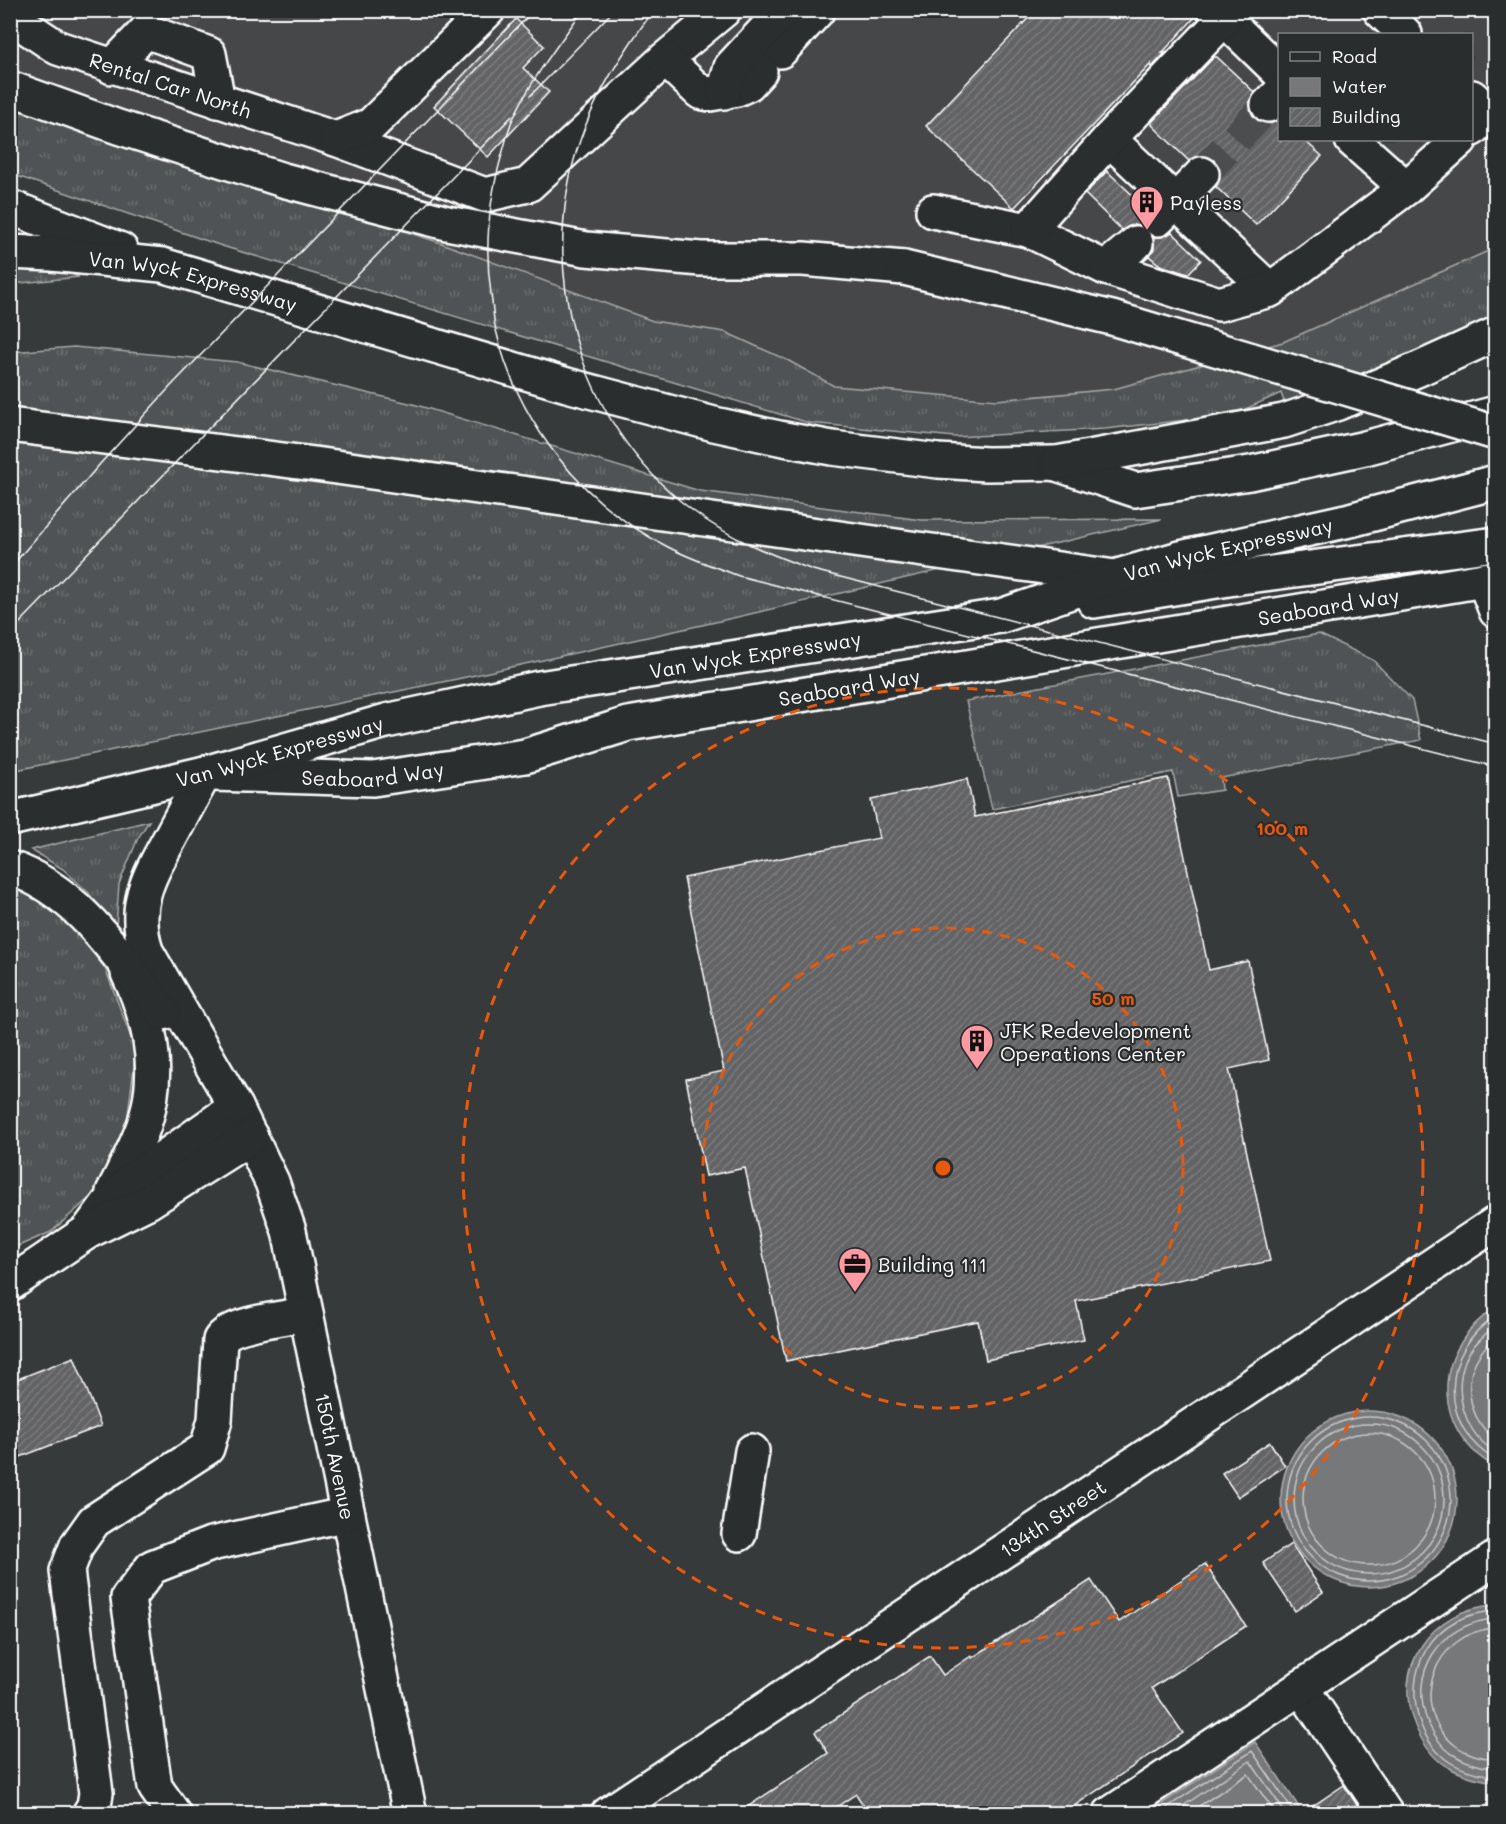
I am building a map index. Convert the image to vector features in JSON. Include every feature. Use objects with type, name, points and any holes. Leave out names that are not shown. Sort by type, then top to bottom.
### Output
[{"type":"main road","points":[[336,139],[371,125],[488,10]]},
{"type":"main road","name":"Rental Car North","points":[[10,16],[58,48],[336,139],[486,195],[528,185],[665,59],[724,10]]},
{"type":"main road","points":[[724,92],[731,67],[784,10]]},
{"type":"main road","points":[[665,59],[700,92],[710,94],[724,92],[748,84],[818,10]]},
{"type":"main road","points":[[1380,10],[1404,33]]},
{"type":"main road","points":[[1028,230],[1219,15],[1278,71]]},
{"type":"main road","points":[[112,67],[146,31],[209,54],[218,101]]},
{"type":"main road","points":[[10,33],[58,48]]},
{"type":"main road","points":[[10,88],[118,127],[283,180],[447,223],[586,249],[701,260],[803,259],[904,268],[1112,318],[1496,433]]},
{"type":"main road","points":[[1473,98],[1489,113],[1473,128]]},
{"type":"main road","points":[[1109,138],[1167,210],[1270,290]]},
{"type":"main road","points":[[1353,141],[1406,188]]},
{"type":"main road","points":[[933,211],[1028,230],[1106,268],[1219,304],[1270,290],[1406,188],[1459,141]]},
{"type":"main road","points":[[1167,210],[1202,174]]},
{"type":"main road","points":[[10,207],[162,265]]},
{"type":"main road","points":[[1106,268],[1136,243]]},
{"type":"main road","name":"Van Wyck Expressway","points":[[10,252],[162,265],[567,385],[714,424],[832,448],[938,461],[987,464],[1054,463],[1135,490],[1261,471],[1365,448],[1496,413]]},
{"type":"main road","points":[[1054,463],[1284,421],[1338,403],[1496,334]]},
{"type":"main road","points":[[10,425],[310,463],[1114,577]]},
{"type":"main road","name":"Van Wyck Expressway","points":[[10,819],[205,773],[386,721],[539,688],[1001,616],[1114,577],[1180,558],[1350,520],[1496,482]]},
{"type":"main road","points":[[1001,616],[1241,577],[1496,544]]},
{"type":"main road","points":[[1490,579],[1496,611]]},
{"type":"main road","name":"Seaboard Way","points":[[205,773],[373,779],[501,760],[525,756],[628,724],[1490,579]]},
{"type":"main road","points":[[205,773],[154,865],[147,882],[140,916],[141,933],[146,951],[236,1107]]},
{"type":"main road","points":[[10,868],[40,880],[59,893],[96,928],[236,1107]]},
{"type":"main road","points":[[107,1205],[144,1126],[152,1087],[151,1046],[148,1032],[139,999],[124,963]]},
{"type":"main road","points":[[87,1232],[107,1205],[132,1180],[236,1107]]},
{"type":"main road","name":"150th Avenue","points":[[236,1107],[252,1137],[282,1208],[410,1814]]},
{"type":"main road","points":[[10,1284],[87,1232],[148,1202],[252,1137]]},
{"type":"main road","name":"134th Street","points":[[608,1814],[1496,1223]]},
{"type":"main road","points":[[88,1814],[94,1806],[96,1793],[67,1572],[77,1545],[94,1521],[207,1448],[215,1420],[220,1340],[223,1335],[238,1328],[306,1314]]},
{"type":"main road","points":[[739,1534],[752,1451]]},
{"type":"main road","points":[[174,1814],[155,1787],[128,1598],[152,1567],[211,1544],[348,1514]]},
{"type":"main road","points":[[1110,1814],[1496,1558]]},
{"type":"main road","points":[[1301,1687],[1386,1814]]},
{"type":"shaded area","points":[[11,11],[1495,11],[1495,257],[1284,352],[1116,397],[995,408],[828,391],[11,113]]},
{"type":"green space","points":[[11,93],[227,174],[441,243],[653,321],[725,332],[789,361],[834,386],[997,400],[1114,389],[1283,342],[1495,248],[1495,320],[1286,408],[1281,393],[1232,415],[1105,429],[955,437],[809,423],[222,246],[11,174]]},
{"type":"green space","points":[[11,250],[79,277],[11,284]]},
{"type":"green space","points":[[74,347],[237,362],[413,404],[700,491],[922,520],[1162,519],[457,679],[11,771],[11,352]]},
{"type":"green space","points":[[1319,634],[1373,660],[1412,700],[1421,740],[1221,778],[1222,790],[1178,797],[1173,772],[992,809],[966,701]]},
{"type":"green space","points":[[149,821],[138,838],[119,884],[116,928],[88,892],[63,869],[31,850]]},
{"type":"green space","points":[[11,882],[62,915],[105,968],[136,1051],[126,1130],[96,1192],[51,1232],[11,1249]]},
{"type":"water","points":[[1495,1310],[1495,1467],[1466,1443],[1456,1428],[1447,1394],[1448,1376],[1462,1341],[1476,1323]]},
{"type":"water","points":[[1369,1411],[1386,1412],[1403,1417],[1432,1436],[1451,1465],[1456,1482],[1456,1516],[1451,1533],[1432,1562],[1403,1581],[1386,1586],[1369,1587],[1352,1586],[1335,1581],[1306,1562],[1287,1533],[1282,1516],[1281,1499],[1282,1482],[1287,1465],[1306,1436],[1335,1417],[1352,1412]]},
{"type":"water","points":[[1495,1605],[1496,1782],[1462,1774],[1449,1768],[1435,1757],[1416,1728],[1409,1706],[1408,1684],[1413,1664],[1422,1646],[1435,1630],[1452,1617],[1472,1609]]},
{"type":"water","points":[[1255,1742],[1303,1813],[1146,1814]]},
{"type":"building","points":[[1036,10],[1197,10],[1197,15],[1151,68],[1151,64],[1014,208],[926,126]]},
{"type":"building","points":[[516,19],[544,46],[523,68],[549,92],[488,157],[434,106]]},
{"type":"building","points":[[1214,57],[1217,57],[1254,92],[1250,101],[1250,109],[1255,119],[1264,123],[1278,120],[1278,141],[1305,141],[1322,156],[1256,225],[1216,187],[1220,179],[1220,170],[1215,160],[1206,156],[1198,156],[1189,161],[1152,125],[1152,122]]},
{"type":"building","points":[[1107,171],[1144,206],[1140,215],[1140,225],[1132,225],[1122,230],[1085,194]]},
{"type":"building","points":[[1172,232],[1201,260],[1188,274],[1160,265],[1149,256],[1154,249],[1153,237],[1162,237]]},
{"type":"building","name":"JFK Redevelopment Operations Center","points":[[1168,778],[1209,970],[1248,961],[1269,1060],[1229,1069],[1270,1261],[1076,1301],[1084,1340],[986,1360],[978,1321],[786,1361],[745,1168],[706,1176],[686,1079],[724,1071],[684,878],[879,838],[871,800],[967,779],[975,817]]},
{"type":"building","points":[[74,1357],[101,1426],[10,1461],[10,1382]]},
{"type":"building","points":[[1270,1442],[1285,1466],[1238,1497],[1222,1473]]},
{"type":"building","points":[[1291,1544],[1323,1592],[1295,1611],[1263,1563]]},
{"type":"building","points":[[1205,1564],[1246,1626],[1152,1688],[1183,1733],[1062,1814],[869,1814],[856,1794],[826,1814],[737,1814],[828,1753],[815,1732],[930,1656],[943,1675],[1091,1580],[1119,1622]]},
{"type":"building","points":[[1344,1785],[1363,1814],[1301,1814]]},
{"type":"tunnel","points":[[146,31],[154,10]]},
{"type":"tunnel","points":[[176,41],[188,10]]},
{"type":"tunnel","points":[[1202,174],[1268,105]]},
{"type":"tram line","points":[[10,568],[170,387],[534,10]]},
{"type":"tram line","points":[[583,10],[536,78],[511,124],[494,186],[489,222],[488,258],[495,326],[506,364],[520,397],[537,428],[558,457],[608,508],[637,529],[668,547],[739,576],[1496,767]]},
{"type":"tram line","points":[[530,96],[614,10]]},
{"type":"tram line","points":[[654,10],[615,66],[585,127],[570,178],[563,231],[565,284],[575,336],[593,386],[619,432],[652,474],[692,510],[735,537],[813,570],[1496,744]]},
{"type":"tram line","points":[[10,633],[512,116]]},
{"type":"place","name":"Payless","points":[[1147,231]]},
{"type":"place","name":"JFK Redevelopment Operations Center","points":[[977,1070]]},
{"type":"place","name":"Building 111","points":[[855,1293]]}]
